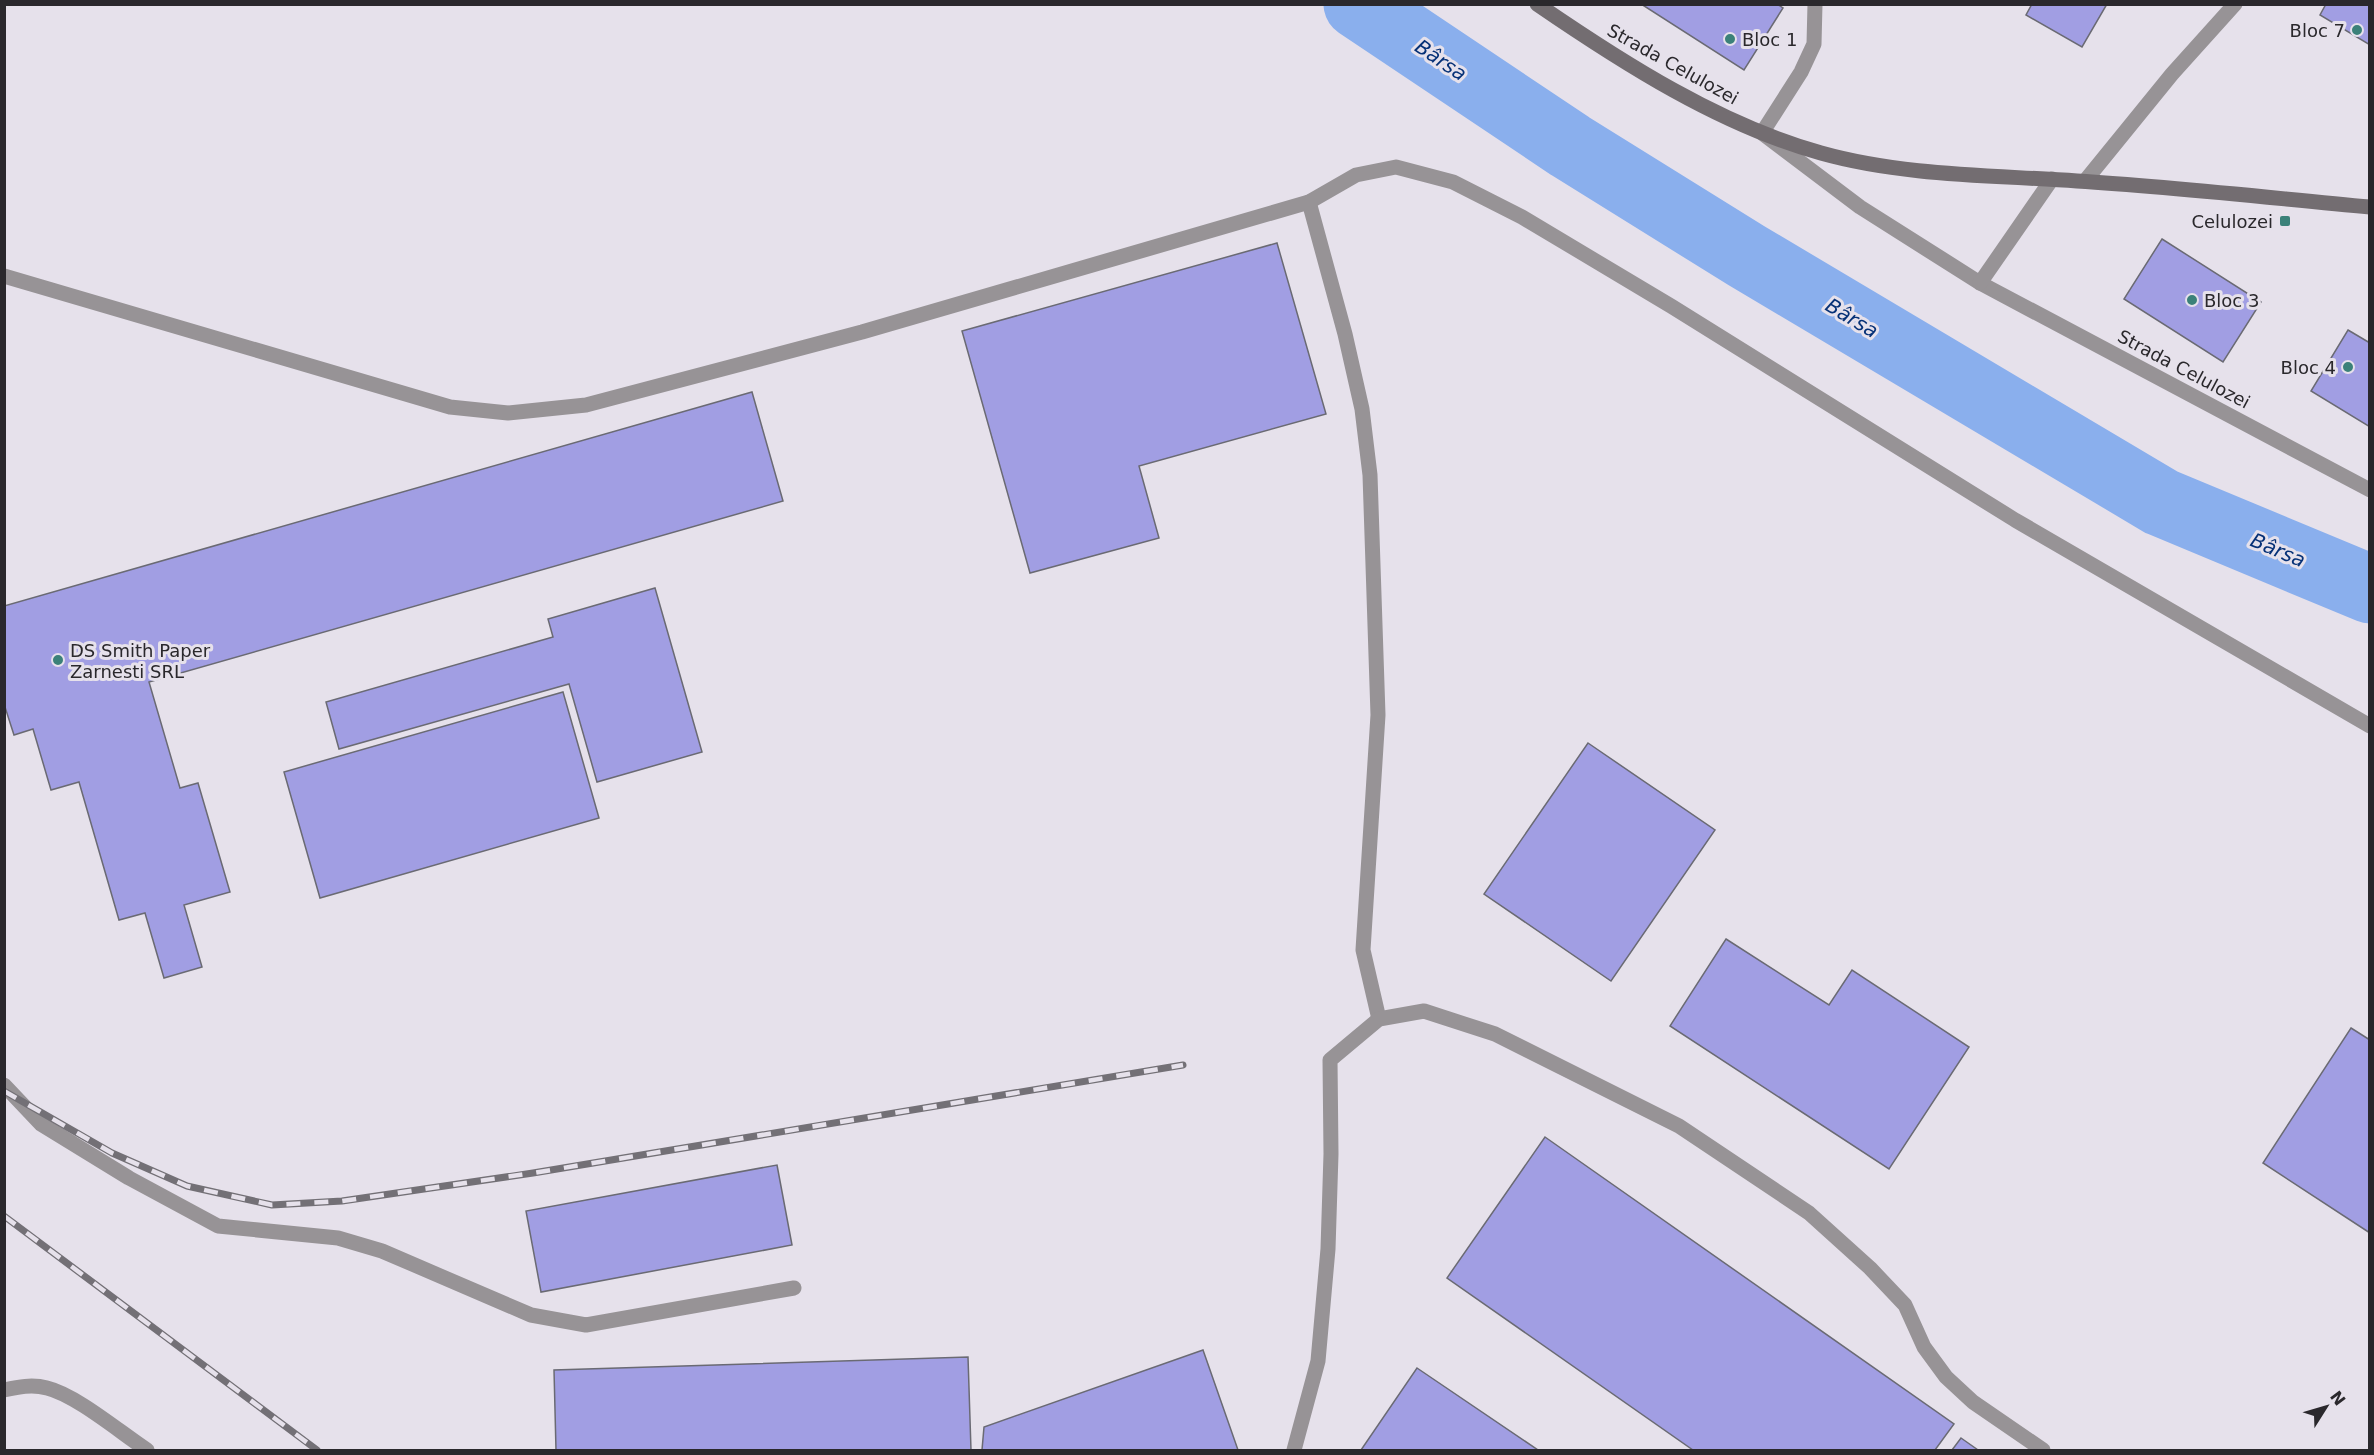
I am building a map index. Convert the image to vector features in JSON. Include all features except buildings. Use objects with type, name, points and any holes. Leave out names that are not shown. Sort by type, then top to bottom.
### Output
[{"type":"street","name":"Strada Celulozei","points":[[1537,4],[1595,44],[1697,101],[1761,133],[1821,153],[1884,167],[2085,181],[2370,207]]},
{"type":"street","points":[[1761,133],[1801,72],[1814,44],[1815,4]]},
{"type":"street","points":[[2085,181],[2172,74],[2235,4]]},
{"type":"street","name":"Strada Celulozei","points":[[1761,133],[1860,207],[1980,283],[2370,490]]},
{"type":"street","points":[[4,276],[450,407],[508,413],[586,405],[862,332],[1310,202],[1356,175],[1396,167],[1452,182],[1522,216],[2015,520],[2370,726]]},
{"type":"street","points":[[1980,283],[2052,179]]},
{"type":"street","points":[[1310,202],[1362,409],[1370,475],[1378,715],[1363,950],[1379,1019]]},
{"type":"street","points":[[1294,1450],[1318,1360],[1328,1249],[1331,1154],[1330,1060],[1379,1019],[1424,1011],[1495,1034],[1679,1126],[1809,1213],[1870,1268],[1905,1305],[1924,1347],[1946,1377],[1973,1402],[2043,1450]]},
{"type":"street","points":[[4,1085],[41,1124],[129,1178],[218,1227],[338,1238],[382,1251],[531,1315],[586,1325],[794,1288]]},
{"type":"street","points":[[4,1390],[23,1386],[47,1388],[75,1401],[147,1450]]},
{"type":"waterway","name":"Bârsa","points":[[1358,4],[1570,146],[1747,256],[2161,502],[2370,589]]},
{"type":"railway","points":[[4,1091],[112,1153],[187,1186],[272,1205],[342,1201],[533,1173],[1183,1065]]},
{"type":"railway","points":[[4,1216],[317,1450]]},
{"type":"place","name":"Bloc 7","points":[[2357,30]]},
{"type":"place","name":"Bloc 1","points":[[1730,39]]},
{"type":"place","name":"Celulozei","points":[[2285,221]]},
{"type":"place","name":"Bloc 3","points":[[2192,300]]},
{"type":"place","name":"Bloc 4","points":[[2348,367]]},
{"type":"place","name":"DS Smith Paper Zarnesti SRL","points":[[58,660]]}]
